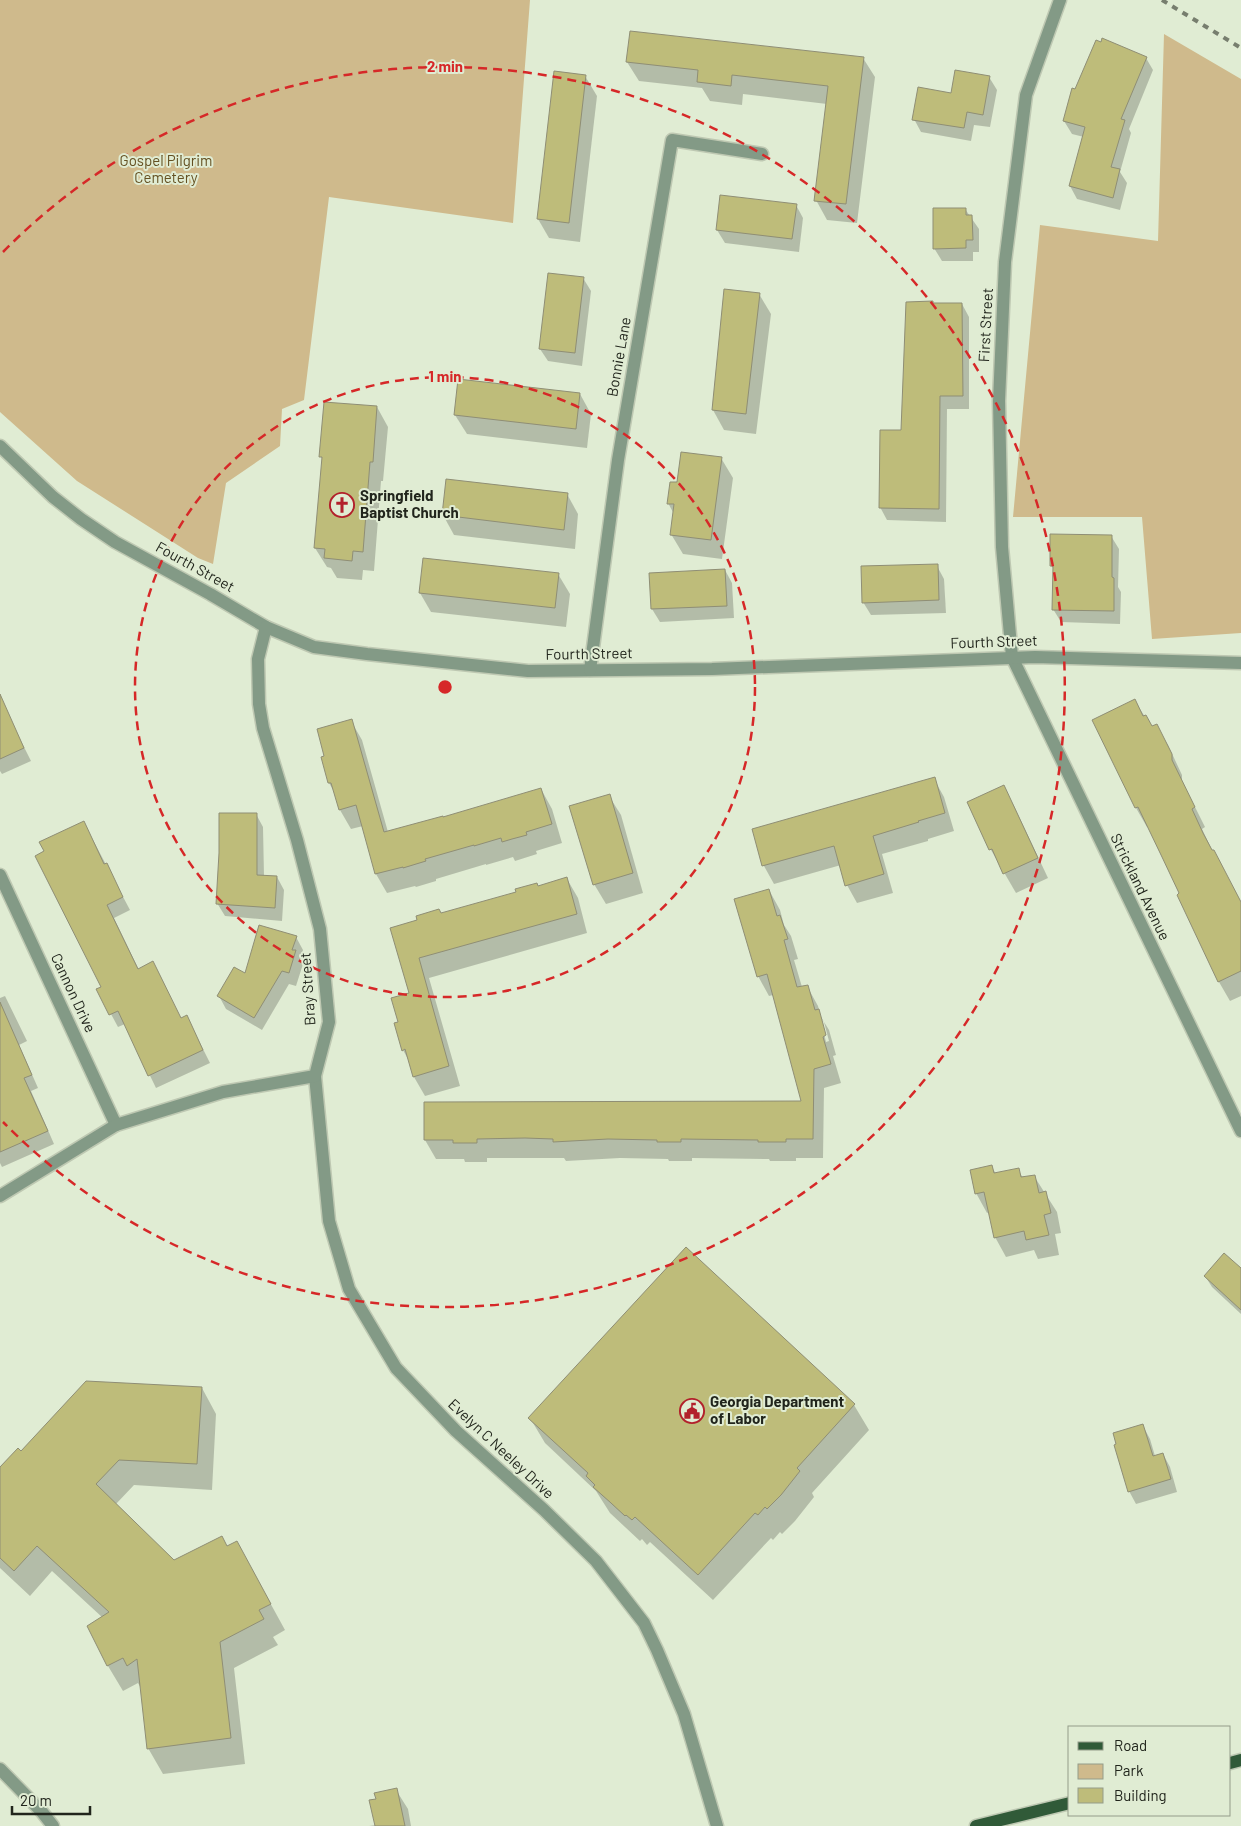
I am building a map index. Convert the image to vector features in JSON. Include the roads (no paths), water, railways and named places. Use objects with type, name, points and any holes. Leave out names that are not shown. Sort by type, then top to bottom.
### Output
[{"type":"main road","points":[[976,1826],[1068,1803]]},
{"type":"street","name":"First Street","points":[[1012,657],[1002,547],[999,420],[1006,262],[1026,95],[1060,0]]},
{"type":"street","name":"Bonnie Lane","points":[[590,670],[618,460],[672,140],[762,154]]},
{"type":"street","name":"Fourth Street","points":[[0,446],[53,496],[81,519],[115,542],[266,626],[314,647],[528,671],[712,669],[1012,657],[1241,663]]},
{"type":"street","name":"Bray Street","points":[[266,626],[258,659],[259,704],[263,728],[297,840],[320,929],[329,1022],[315,1076]]},
{"type":"street","name":"Strickland Avenue","points":[[1012,657],[1241,1131]]},
{"type":"street","name":"Cannon Drive","points":[[0,875],[116,1125]]},
{"type":"street","points":[[0,1196],[116,1125],[223,1092],[315,1076]]},
{"type":"street","name":"Evelyn C Neeley Drive","points":[[315,1076],[329,1222],[349,1290],[396,1368],[456,1431],[544,1510],[596,1561],[644,1623],[684,1714],[716,1826]]},
{"type":"street","points":[[0,1769],[53,1826]]},
{"type":"railway","points":[[1162,0],[1241,48]]},
{"type":"place","name":"Springfield Baptist Church","points":[[342,505]]},
{"type":"place","name":"Georgia Department of Labor","points":[[692,1411]]},
{"type":"park label","name":"Gospel Pilgrim Cemetery","points":[[166,170]]}]
